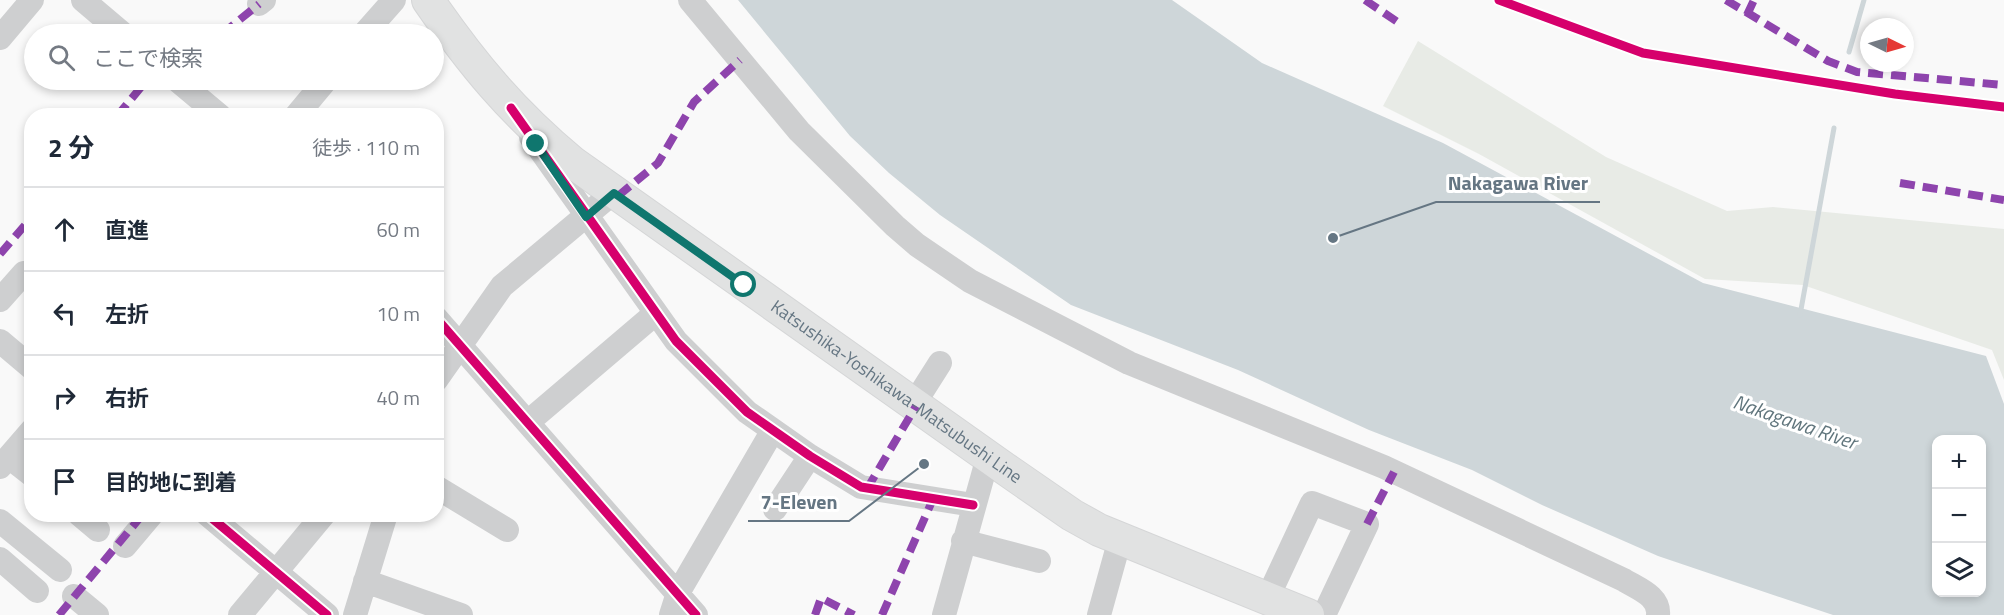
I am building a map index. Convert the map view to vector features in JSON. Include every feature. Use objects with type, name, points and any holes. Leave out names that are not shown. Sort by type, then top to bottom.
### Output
[{"type":"main road","name":"Katsushika-Yoshikawa-Matsubushi Line","points":[[428,0],[458,43],[511,108],[542,137],[614,193],[988,457],[1071,515],[1119,539],[1308,615]]},
{"type":"street","points":[[0,38],[32,0]]},
{"type":"street","points":[[83,0],[111,24]]},
{"type":"street","points":[[373,24],[393,0]]},
{"type":"street","points":[[690,0],[799,131],[895,226],[950,268],[1075,337],[1129,363],[1384,467],[1624,580],[1653,599],[1658,605],[1658,615]]},
{"type":"street","points":[[189,90],[210,108]]},
{"type":"street","points":[[303,108],[318,90]]},
{"type":"street","points":[[511,108],[676,341],[747,412],[844,479],[867,489],[973,505]]},
{"type":"street","points":[[444,369],[502,286],[614,193]]},
{"type":"street","points":[[0,300],[24,273]]},
{"type":"street","points":[[528,422],[656,313]]},
{"type":"street","points":[[444,327],[528,422],[674,604],[696,615]]},
{"type":"street","points":[[0,341],[24,361]]},
{"type":"street","points":[[914,404],[940,363]]},
{"type":"street","points":[[674,604],[773,430]]},
{"type":"street","points":[[24,439],[4,462],[24,472]]},
{"type":"street","points":[[775,509],[810,456]]},
{"type":"street","points":[[944,615],[963,540],[988,457]]},
{"type":"street","points":[[444,492],[507,530]]},
{"type":"street","points":[[1268,597],[1312,503],[1367,524],[1324,615]]},
{"type":"street","points":[[0,521],[60,570]]},
{"type":"street","points":[[88,522],[98,530]]},
{"type":"street","points":[[125,546],[145,522]]},
{"type":"street","points":[[216,522],[327,615]]},
{"type":"street","points":[[240,615],[317,522]]},
{"type":"street","points":[[355,615],[383,522]]},
{"type":"street","points":[[1099,615],[1119,539]]},
{"type":"street","points":[[963,540],[1039,561]]},
{"type":"street","points":[[0,559],[37,591]]},
{"type":"street","points":[[365,581],[461,615]]},
{"type":"street","points":[[74,596],[97,615]]},
{"type":"shaded area","points":[[1418,41],[1606,157],[1727,211],[1773,207],[2004,229],[2004,380],[1992,350],[1803,285],[1705,279],[1479,154],[1383,106]]},
{"type":"water","points":[[738,0],[1172,0],[1262,63],[1443,143],[1703,283],[1986,356],[2004,404],[2004,615],[1833,615],[1658,556],[1542,505],[1472,470],[1369,430],[1238,370],[1071,305],[940,215],[889,173],[850,136]]},
{"type":"waterway","points":[[1849,52],[1864,0]]},
{"type":"waterway","points":[[1800,315],[1834,128]]},
{"type":"marked path","points":[[1365,0],[1402,25]]},
{"type":"marked path","points":[[1726,0],[1828,61],[1857,72],[2004,85]]},
{"type":"marked path","points":[[1747,15],[1754,0]]},
{"type":"marked path","points":[[234,24],[259,4]]},
{"type":"marked path","points":[[618,196],[658,163],[694,102],[740,60]]},
{"type":"marked path","points":[[124,108],[139,90]]},
{"type":"marked path","points":[[1900,183],[2004,200]]},
{"type":"marked path","points":[[0,254],[24,226]]},
{"type":"marked path","points":[[867,489],[916,406]]},
{"type":"marked path","points":[[1367,524],[1394,472]]},
{"type":"marked path","points":[[882,615],[933,499]]},
{"type":"marked path","points":[[59,615],[136,522]]},
{"type":"marked path","points":[[815,615],[821,598],[854,615]]},
{"type":"cycle path","points":[[1499,0],[1643,53],[1895,94],[2004,107]]},
{"type":"cycle path","points":[[511,108],[676,341],[747,412],[810,456],[861,487],[973,505]]},
{"type":"cycle path","points":[[444,327],[696,615]]},
{"type":"cycle path","points":[[217,522],[327,615]]},
{"type":"place","name":"Nakagawa River","points":[[1333,238]]},
{"type":"place","name":"7-Eleven","points":[[924,464]]},
{"type":"route","points":[[536,144],[586,217],[614,193],[744,285]]}]
